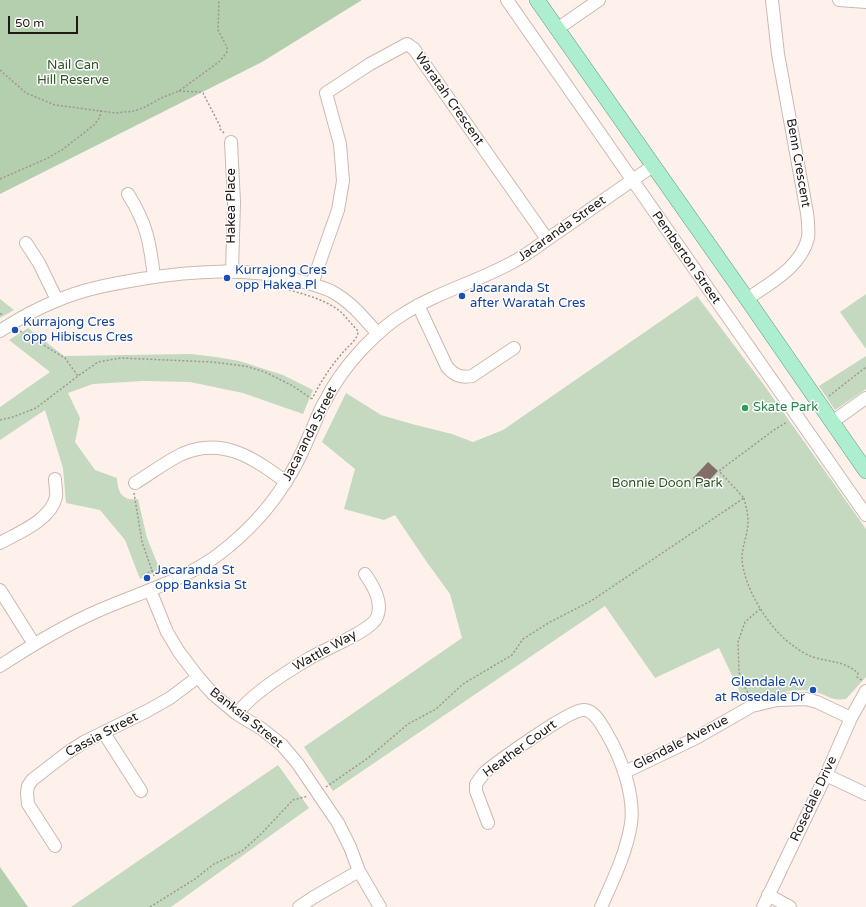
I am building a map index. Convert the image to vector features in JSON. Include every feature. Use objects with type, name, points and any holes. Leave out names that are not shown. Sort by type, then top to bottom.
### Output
[{"type":"main road","name":"Pemberton Street","points":[[537,0],[866,471]]},
{"type":"street","name":"Pemberton Street","points":[[507,0],[866,515]]},
{"type":"street","points":[[557,29],[599,0]]},
{"type":"street","name":"Benn Crescent","points":[[747,299],[775,280],[792,265],[804,251],[808,237],[807,213],[778,54],[772,0]]},
{"type":"street","points":[[839,0],[866,2]]},
{"type":"street","name":"Waratah Crescent","points":[[312,284],[338,210],[344,181],[340,144],[326,93],[370,64],[407,44],[414,49],[546,239]]},
{"type":"street","name":"Hakea Place","points":[[231,142],[234,202],[232,271]]},
{"type":"street","name":"Jacaranda Street","points":[[0,666],[34,644],[98,611],[194,570],[222,552],[232,544],[264,511],[286,482],[310,436],[318,401],[350,363],[378,334],[400,316],[418,305],[513,262],[653,166]]},
{"type":"street","points":[[128,194],[146,229],[154,277]]},
{"type":"street","points":[[26,243],[40,263],[56,300]]},
{"type":"street","points":[[0,331],[21,318],[56,300],[95,288],[154,277],[232,271],[276,275],[312,284],[331,292],[348,303],[378,334]]},
{"type":"street","points":[[418,305],[447,367],[460,377],[465,378],[472,376],[514,348]]},
{"type":"street","points":[[832,422],[866,398]]},
{"type":"street","points":[[135,483],[182,454],[203,448],[223,448],[242,454],[256,461],[286,482]]},
{"type":"street","points":[[0,543],[47,515],[56,497],[55,479]]},
{"type":"street","name":"Wattle Way","points":[[237,714],[248,701],[309,658],[368,628],[377,617],[378,604],[375,589],[366,574]]},
{"type":"street","points":[[0,590],[34,644]]},
{"type":"street","name":"Banksia Street","points":[[150,590],[167,632],[179,652],[198,677],[213,694],[237,714],[262,729],[282,745],[298,764],[338,823],[350,847],[359,871],[380,907]]},
{"type":"street","name":"Cassia Street","points":[[56,846],[28,804],[26,793],[32,780],[84,742],[170,698],[198,677]]},
{"type":"street","name":"Rosedale Drive","points":[[763,907],[826,775],[851,718],[866,691]]},
{"type":"street","name":"Glendale Avenue","points":[[625,772],[696,738],[752,706],[777,700],[806,699],[826,705],[851,718]]},
{"type":"street","name":"Heather Court","points":[[488,823],[476,791],[476,784],[484,773],[574,712],[589,710],[595,716],[612,741],[625,772]]},
{"type":"street","points":[[104,733],[141,791]]},
{"type":"street","points":[[601,907],[622,859],[630,829],[631,808],[625,772]]},
{"type":"street","points":[[826,775],[866,794]]},
{"type":"street","points":[[299,907],[359,871]]},
{"type":"street","points":[[768,896],[790,907]]},
{"type":"path","points":[[0,70],[26,93],[55,105],[116,112],[134,111],[179,91],[220,61],[227,52],[227,47],[218,30],[219,0]]},
{"type":"path","points":[[179,91],[203,93],[220,126],[220,129],[231,142]]},
{"type":"path","points":[[0,179],[46,159],[62,150],[94,125],[100,117],[101,110]]},
{"type":"path","points":[[0,420],[13,417],[36,408],[98,362],[121,358],[212,362],[245,366],[265,372],[318,401],[319,385],[339,356],[357,337],[358,331],[341,312],[328,304],[289,290]]},
{"type":"path","points":[[20,331],[65,358],[78,376]]},
{"type":"path","points":[[828,396],[866,367]]},
{"type":"path","points":[[798,416],[774,430],[719,471],[744,498],[748,522],[742,556],[744,570],[749,588],[760,609],[789,643],[813,657],[845,664],[858,674],[857,677],[866,685]]},
{"type":"path","points":[[135,483],[134,495],[142,542],[154,576]]},
{"type":"path","points":[[150,907],[195,879],[214,864],[242,851],[261,834],[293,800],[309,796],[317,792],[368,758],[408,724],[436,709],[463,684],[512,655],[523,639],[550,622],[591,600],[744,498]]},
{"type":"path","points":[[144,575],[153,570]]},
{"type":"path","points":[[752,706],[753,702],[744,686],[739,672],[738,642],[745,622],[760,609]]},
{"type":"green space","name":"Nail Can Hill Reserve","points":[[0,0],[362,0],[262,62],[0,194]]},
{"type":"green space","points":[[866,294],[866,349],[840,312]]},
{"type":"green space","name":"Bonnie Doon Park","points":[[697,296],[764,385],[866,529],[866,677],[846,699],[833,699],[816,692],[798,690],[780,693],[746,705],[719,648],[655,678],[605,606],[333,791],[304,747],[462,638],[450,594],[395,515],[384,520],[344,509],[355,469],[322,442],[346,393],[381,415],[452,434],[473,442],[503,430]]},
{"type":"green space","points":[[0,299],[14,310],[0,318]]},
{"type":"green space","points":[[28,328],[64,356],[191,354],[216,357],[239,361],[283,375],[313,390],[303,414],[243,393],[190,382],[143,381],[93,384],[68,393],[80,418],[75,442],[95,470],[117,478],[118,488],[122,495],[128,499],[138,499],[147,538],[160,570],[140,579],[125,540],[100,510],[66,503],[63,468],[45,410],[0,440],[0,407],[50,372],[9,340]]},
{"type":"green space","points":[[866,356],[866,389],[835,410],[819,386]]},
{"type":"green space","points":[[278,765],[309,808],[171,907],[71,907]]},
{"type":"green space","points":[[0,867],[28,907],[0,907]]},
{"type":"building","points":[[708,462],[718,471],[703,487],[693,478]]},
{"type":"place","name":"Kurrajong Cres opp Hakea Pl","points":[[227,278]]},
{"type":"place","name":"Jacaranda St after Waratah Cres","points":[[462,296]]},
{"type":"place","name":"Kurrajong Cres opp Hibiscus Cres","points":[[15,330]]},
{"type":"place","name":"Skate Park","points":[[745,408]]},
{"type":"place","name":"Jacaranda St opp Banksia St","points":[[147,578]]},
{"type":"place","name":"Glendale Av at Rosedale Dr","points":[[813,690]]}]
